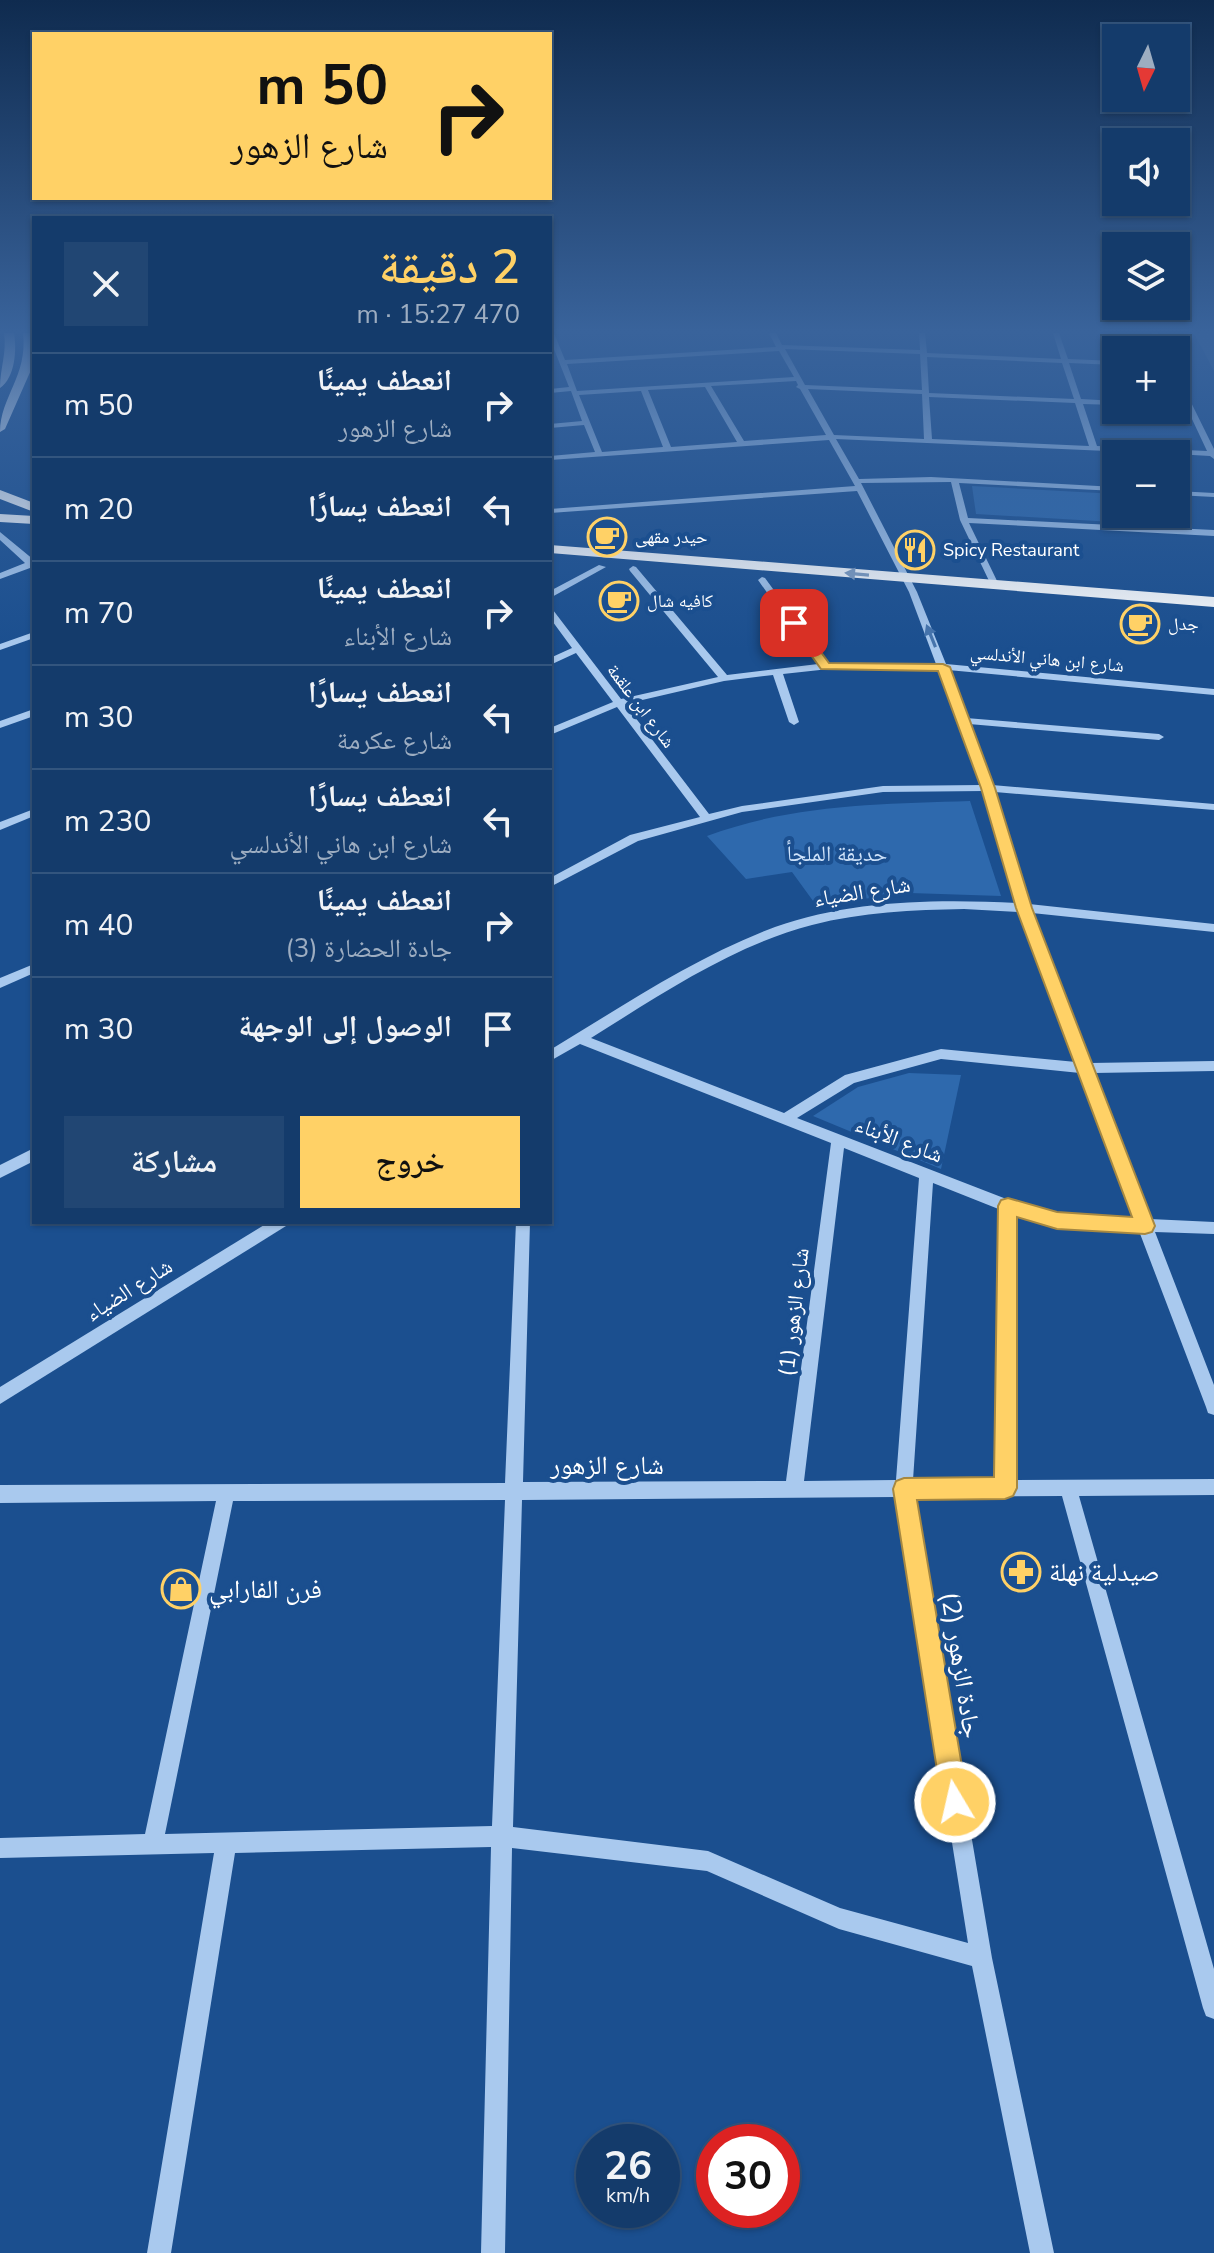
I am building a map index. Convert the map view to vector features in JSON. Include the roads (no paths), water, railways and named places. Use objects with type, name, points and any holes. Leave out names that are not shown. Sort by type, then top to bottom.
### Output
[{"type":"highway","points":[[0,494],[32,507]]},
{"type":"highway","points":[[0,518],[32,520]]},
{"type":"highway","points":[[552,549],[1214,614]]},
{"type":"highway","points":[[552,562],[762,580],[995,585],[1214,602]]},
{"type":"street","points":[[593,438],[599,454]]},
{"type":"street","points":[[664,438],[668,449]]},
{"type":"street","points":[[739,438],[742,444]]},
{"type":"street","points":[[552,458],[817,438]]},
{"type":"street","points":[[833,438],[909,585],[943,667],[988,788],[1024,908],[1214,1407]]},
{"type":"street","points":[[859,438],[1213,455]]},
{"type":"street","points":[[1091,438],[1094,449]]},
{"type":"street","points":[[954,480],[964,520],[995,585]]},
{"type":"street","points":[[552,511],[858,484],[954,480],[1102,488]]},
{"type":"street","points":[[1190,494],[1214,495]]},
{"type":"street","points":[[964,520],[1214,533]]},
{"type":"street","points":[[0,535],[32,564]]},
{"type":"street","points":[[0,576],[32,565]]},
{"type":"street","points":[[552,594],[602,567]]},
{"type":"street","points":[[633,569],[724,678]]},
{"type":"street","points":[[762,580],[825,667]]},
{"type":"street","name":"شارع ابن علقمة","points":[[552,615],[707,819]]},
{"type":"street","points":[[0,647],[32,636]]},
{"type":"street","points":[[552,661],[578,649]]},
{"type":"street","name":"شارع ابن هاني الأندلسي","points":[[552,731],[619,703],[724,678],[825,667],[943,667],[1214,692]]},
{"type":"street","points":[[777,672],[794,722]]},
{"type":"street","points":[[0,725],[32,713]]},
{"type":"street","points":[[964,721],[1159,737]]},
{"type":"street","points":[[552,882],[634,838],[742,809],[883,789],[988,788],[1214,807]]},
{"type":"street","points":[[0,826],[32,813]]},
{"type":"street","name":"شارع الضياء","points":[[552,1055],[736,948],[813,920],[923,905],[1024,908],[1214,928]]},
{"type":"street","points":[[0,983],[32,969]]},
{"type":"street","name":"شارع الأبناء","points":[[580,1039],[1008,1206],[1057,1221],[1214,1228]]},
{"type":"street","points":[[785,1119],[850,1079],[941,1054],[1085,1068],[1214,1066]]},
{"type":"street","name":"شارع الزهور (1)","points":[[794,1489],[838,1140]]},
{"type":"street","points":[[0,1172],[32,1155]]},
{"type":"street","name":"جادة الزهور (2)","points":[[926,1174],[904,1489],[981,1958],[1042,2253]]},
{"type":"street","points":[[1005,1488],[1008,1206]]},
{"type":"street","name":"شارع الضياء","points":[[0,1396],[278,1224]]},
{"type":"street","points":[[493,2253],[502,1836],[523,1224]]},
{"type":"street","name":"شارع الزهور","points":[[0,1494],[1214,1487]]},
{"type":"street","points":[[1068,1488],[1214,2008]]},
{"type":"street","points":[[153,1844],[226,1493]]},
{"type":"street","points":[[0,1848],[502,1836],[708,1861],[839,1918],[981,1958]]},
{"type":"street","points":[[159,2253],[226,1843]]},
{"type":"place","name":"حيدر مقهى","points":[[607,537]]},
{"type":"place","name":"Spicy Restaurant","points":[[915,550]]},
{"type":"place","name":"كافيه شال","points":[[619,601]]},
{"type":"place","name":"جدل","points":[[1140,624]]},
{"type":"place","name":"صيدلية نهلة","points":[[1021,1572]]},
{"type":"place","name":"فرن الفارابي","points":[[181,1589]]},
{"type":"park label","name":"حديقة الملجأ","points":[[837,854]]}]
